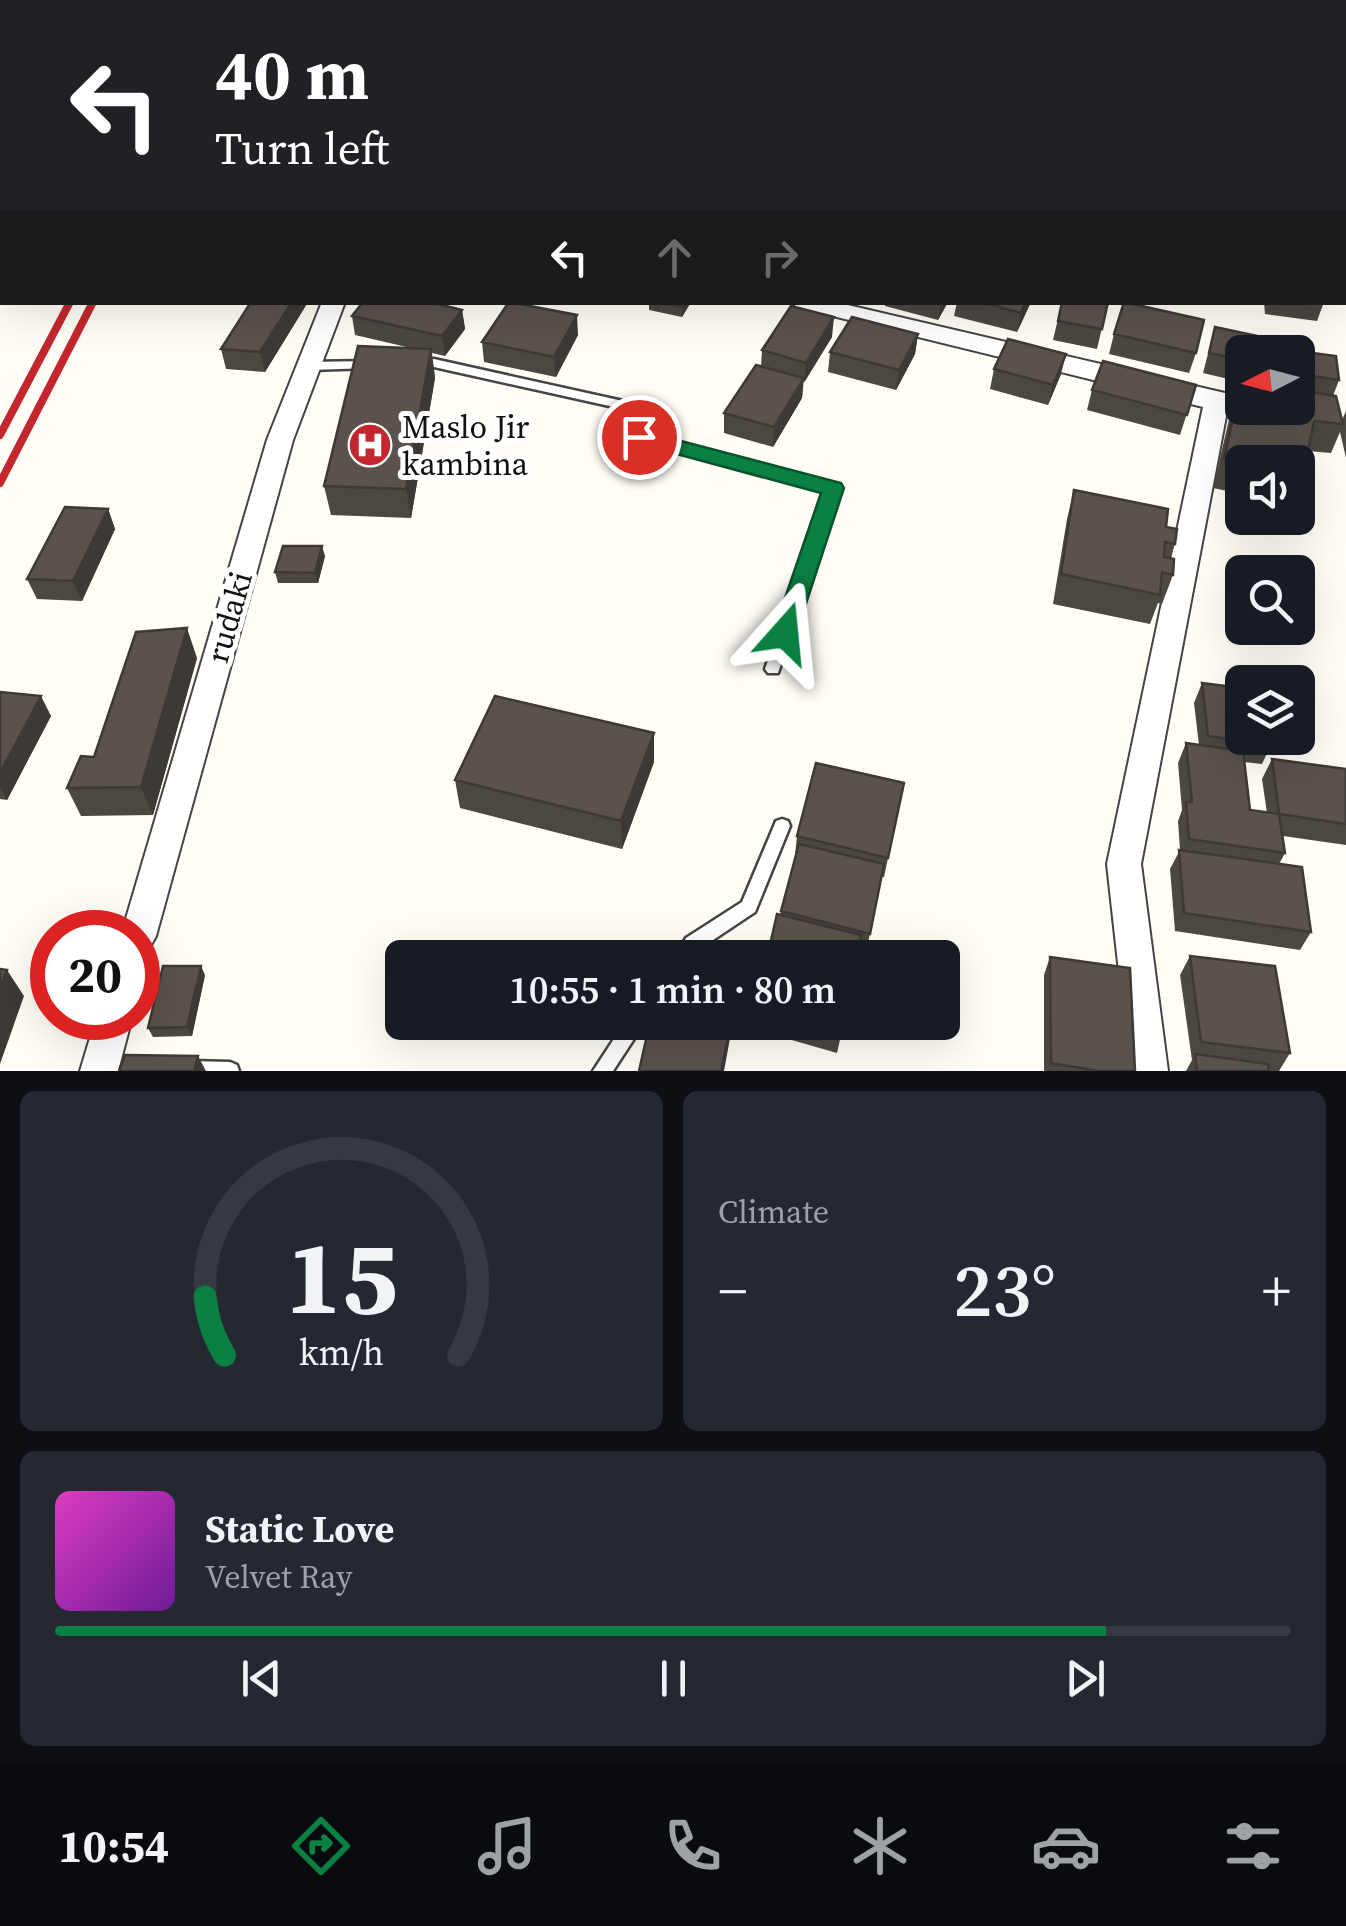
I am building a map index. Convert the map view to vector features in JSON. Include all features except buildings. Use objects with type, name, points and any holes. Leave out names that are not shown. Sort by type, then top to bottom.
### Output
[{"type":"street","name":"rudaki","points":[[145,910],[280,440],[333,305]]},
{"type":"street","points":[[817,305],[1225,402]]},
{"type":"street","points":[[1149,1071],[1124,864],[1225,421]]},
{"type":"street","points":[[106,1068],[110,1040]]},
{"type":"lane","points":[[398,364],[434,364],[628,406],[639,437],[833,488],[773,670]]},
{"type":"lane","points":[[308,366],[380,365]]},
{"type":"lane","points":[[698,940],[749,907],[782,826]]},
{"type":"lane","points":[[602,1071],[624,1040]]},
{"type":"lane","points":[[174,1069],[230,1071]]},
{"type":"railway","points":[[0,435],[68,305]]},
{"type":"railway","points":[[0,483],[91,305]]},
{"type":"place","name":"Maslo Jir kambina","points":[[370,445]]},
{"type":"route","points":[[639,437],[833,488],[785,633]]}]
